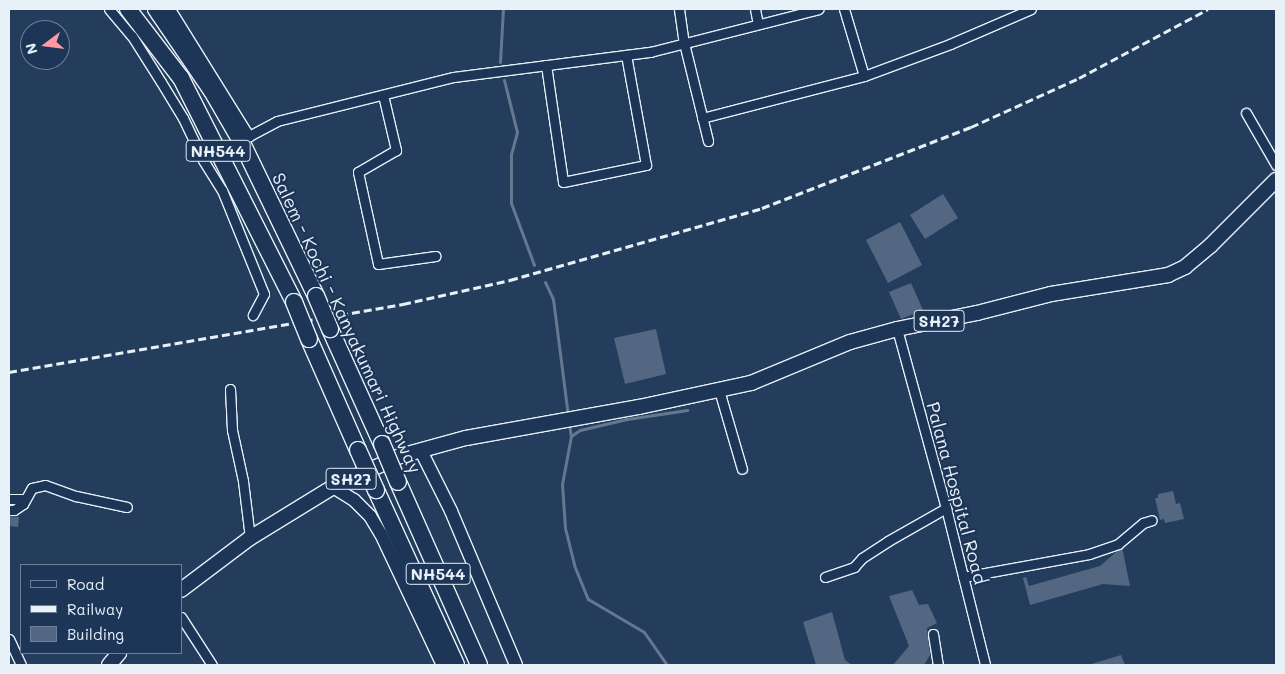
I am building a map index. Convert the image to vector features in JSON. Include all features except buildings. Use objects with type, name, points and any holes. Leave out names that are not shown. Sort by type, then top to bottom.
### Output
[{"type":"highway","name":"NH544","points":[[128,9],[181,78],[294,302],[358,450],[456,665]]},
{"type":"highway","name":"Salem - Kochi - Kanyakumari Highway","points":[[156,9],[206,83],[241,141],[316,296],[479,665]]},
{"type":"main road","name":"SH27","points":[[182,589],[250,538],[333,487],[400,456],[466,438],[547,425],[751,383],[850,342],[897,329],[977,313],[1051,294],[1168,275],[1185,267],[1211,245],[1276,180]]},
{"type":"main road","points":[[108,665],[118,654]]},
{"type":"street","points":[[109,9],[132,36],[161,82],[182,118],[202,160],[222,190],[264,294],[253,315]]},
{"type":"street","points":[[170,9],[249,136],[278,121],[454,77],[626,55],[684,43],[802,11],[819,9]]},
{"type":"street","points":[[679,9],[684,43],[708,141]]},
{"type":"street","points":[[755,9],[758,24]]},
{"type":"street","points":[[844,9],[864,76]]},
{"type":"street","points":[[702,118],[864,76],[950,44],[1031,9]]},
{"type":"street","points":[[546,65],[563,182],[646,165],[626,55]]},
{"type":"street","points":[[383,95],[396,150],[358,172],[378,264],[435,256]]},
{"type":"street","points":[[1246,112],[1276,165]]},
{"type":"street","name":"Palana Hospital Road","points":[[897,329],[946,508],[985,665]]},
{"type":"street","points":[[230,389],[232,430],[243,481],[250,538]]},
{"type":"street","points":[[720,390],[742,469]]},
{"type":"street","points":[[421,450],[451,510],[516,665]]},
{"type":"street","points":[[9,510],[14,510],[25,499],[32,488],[45,485],[76,496],[127,507]]},
{"type":"street","points":[[333,487],[354,500],[370,516],[443,665]]},
{"type":"street","points":[[9,499],[25,499]]},
{"type":"street","points":[[825,577],[854,567],[862,558],[888,541],[946,508]]},
{"type":"street","points":[[963,577],[1089,554],[1118,544],[1143,523],[1152,520]]},
{"type":"street","points":[[182,619],[212,665]]},
{"type":"street","points":[[933,634],[938,665]]},
{"type":"street","points":[[9,639],[21,665]]},
{"type":"waterway","points":[[500,62],[503,9]]},
{"type":"waterway","points":[[504,80],[517,132],[511,154],[511,203],[534,265]]},
{"type":"waterway","points":[[545,282],[553,299],[568,416]]},
{"type":"waterway","points":[[571,436],[580,430],[627,419],[687,410]]},
{"type":"waterway","points":[[569,424],[571,436],[562,484],[565,528],[574,565],[588,599],[644,632],[667,665]]},
{"type":"railway","points":[[9,372],[403,304],[510,280],[762,208],[971,127],[1079,78],[1208,9]]}]
